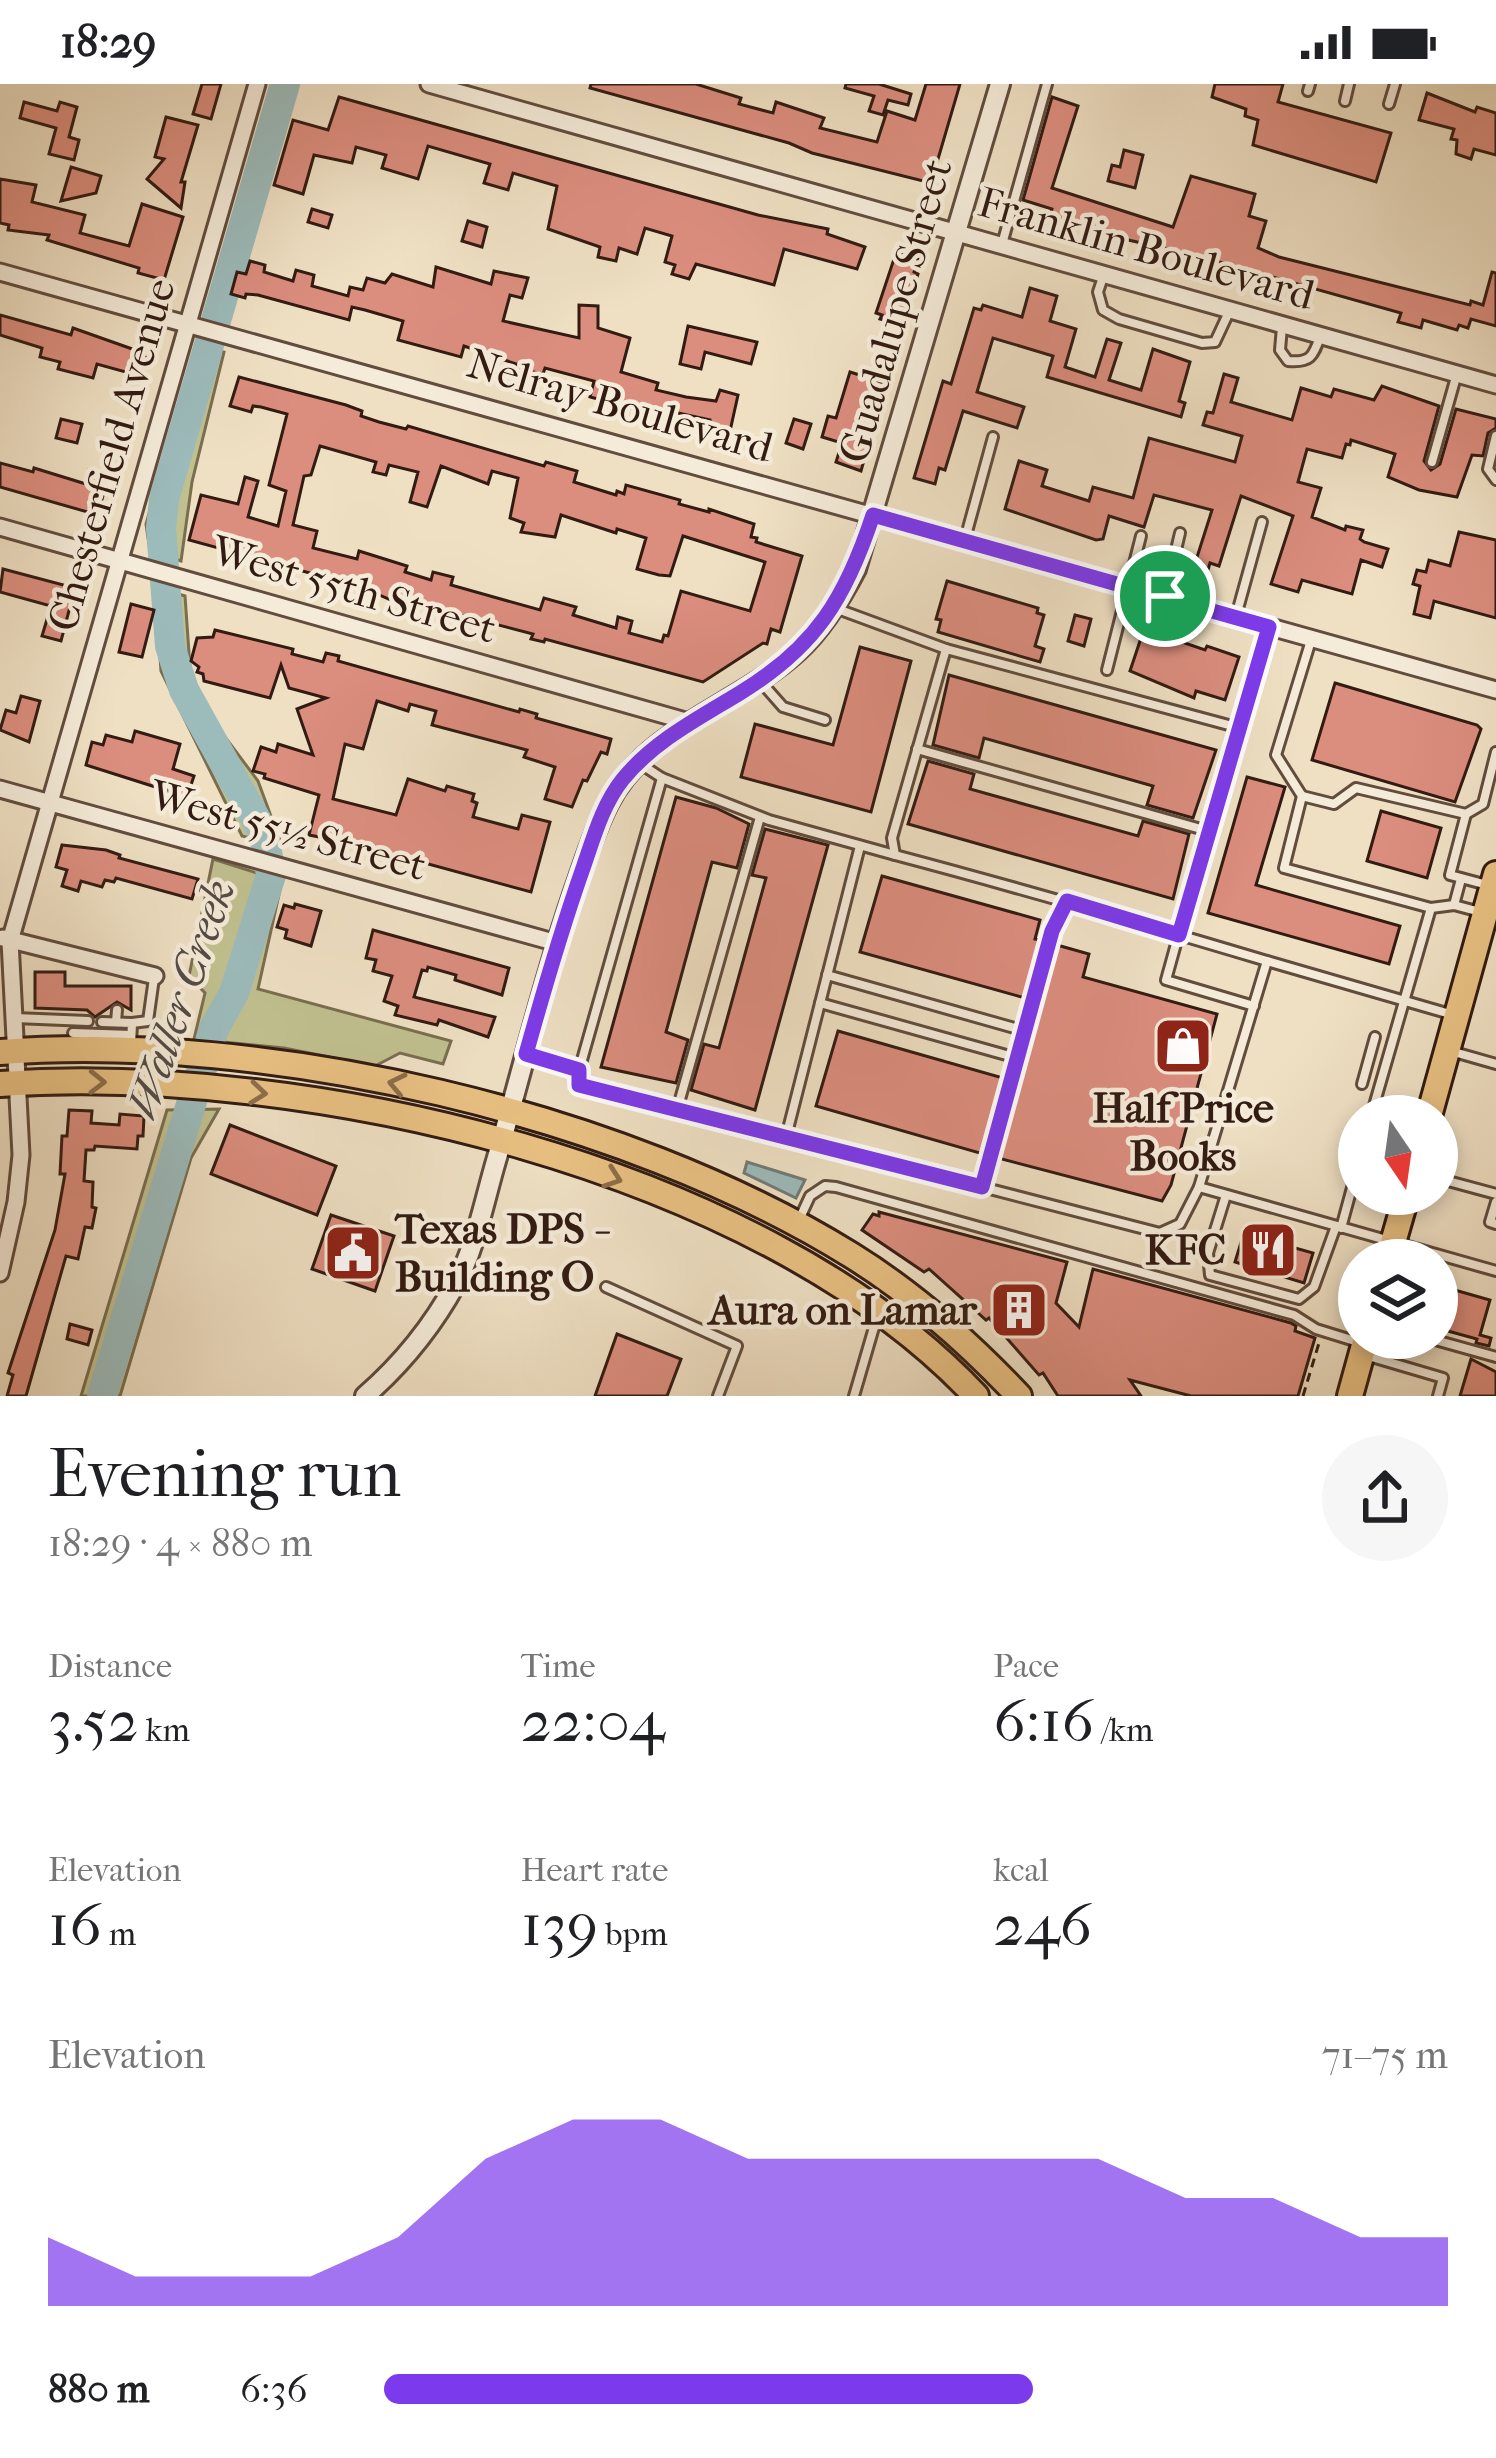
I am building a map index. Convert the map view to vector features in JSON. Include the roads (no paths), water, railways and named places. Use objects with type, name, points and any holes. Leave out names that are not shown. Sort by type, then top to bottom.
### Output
[{"type":"main road","points":[[1435,1095],[1488,923],[1494,880]]},
{"type":"main road","points":[[9,1051],[72,1042],[131,1044],[342,1073],[510,1111],[650,1158],[851,1255],[942,1322],[1019,1396]]},
{"type":"main road","points":[[9,1083],[176,1086],[379,1112],[623,1181],[783,1252],[879,1310],[976,1396]]},
{"type":"main road","points":[[1350,1396],[1360,1359]]},
{"type":"street","name":"Chesterfield Avenue","points":[[0,1273],[21,1155],[9,1083],[15,1018],[5,939],[49,803],[257,84]]},
{"type":"street","name":"Franklin Boulevard","points":[[429,84],[1496,385]]},
{"type":"street","name":"Guadalupe Street","points":[[365,1396],[431,1326],[459,1278],[557,943],[609,801],[639,763],[688,722],[760,680],[801,649],[856,569],[1000,84]]},
{"type":"street","name":"Nelray Boulevard","points":[[0,272],[1496,690]]},
{"type":"street","name":"West 55th Street","points":[[0,526],[688,722]]},
{"type":"street","name":"West 55½ Street","points":[[0,789],[557,943]]},
{"type":"street","points":[[5,939],[119,974],[155,976]]},
{"type":"lane","points":[[1002,244],[1047,84]]},
{"type":"lane","points":[[1345,101],[1349,84]]},
{"type":"lane","points":[[1389,104],[1395,84]]},
{"type":"lane","points":[[1104,274],[1098,292],[1102,310],[1119,319],[1215,343],[1229,312]]},
{"type":"lane","points":[[1282,327],[1280,350],[1288,361],[1304,362],[1313,356],[1320,337]]},
{"type":"lane","points":[[1432,462],[1457,375]]},
{"type":"lane","points":[[964,540],[993,436]]},
{"type":"lane","points":[[1496,436],[1489,470],[1496,480]]},
{"type":"lane","points":[[1236,616],[1262,522]]},
{"type":"lane","points":[[1165,596],[1180,533]]},
{"type":"lane","points":[[1107,670],[1141,536]]},
{"type":"lane","points":[[833,608],[946,649],[1237,727]]},
{"type":"lane","points":[[1253,1006],[1166,980],[1269,627]]},
{"type":"lane","points":[[1312,637],[1276,755],[1303,796],[1334,804],[1356,788],[1466,814],[1483,804],[1496,752]]},
{"type":"lane","points":[[895,856],[892,838],[946,649]]},
{"type":"lane","points":[[760,680],[783,707],[825,720]]},
{"type":"lane","points":[[917,749],[1208,831]]},
{"type":"lane","points":[[639,763],[662,778],[760,816],[1456,1016]]},
{"type":"lane","points":[[662,778],[579,1070],[579,1085],[1160,1233],[1180,1223],[1199,1187],[1267,962]]},
{"type":"lane","points":[[1303,796],[1284,868],[1431,908],[1454,905],[1488,923]]},
{"type":"lane","points":[[1466,814],[1450,875],[1494,880]]},
{"type":"lane","points":[[677,1110],[760,816]]},
{"type":"lane","points":[[786,1137],[860,846]]},
{"type":"lane","points":[[1454,905],[1461,878]]},
{"type":"lane","points":[[982,1187],[1052,931],[1067,901]]},
{"type":"lane","points":[[1377,1095],[1431,908]]},
{"type":"lane","points":[[827,975],[1025,1031]]},
{"type":"lane","points":[[102,1022],[148,1021],[155,976]]},
{"type":"lane","points":[[820,1003],[1017,1058]]},
{"type":"lane","points":[[116,1022],[117,1010]]},
{"type":"lane","points":[[15,1018],[88,1021]]},
{"type":"lane","points":[[72,1042],[73,1020]]},
{"type":"lane","points":[[131,1044],[132,1023]]},
{"type":"lane","points":[[1362,1084],[1376,1037]]},
{"type":"lane","points":[[1447,1050],[1496,1064]]},
{"type":"lane","points":[[526,1054],[579,1070]]},
{"type":"lane","points":[[1458,1185],[1496,1198],[1490,1222],[1496,1224]]},
{"type":"lane","points":[[797,1225],[810,1196],[825,1186],[846,1190],[1294,1315],[1338,1337]]},
{"type":"lane","points":[[1199,1187],[1339,1227],[1365,1239]]},
{"type":"lane","points":[[1226,1195],[1208,1253],[1210,1275],[1299,1299],[1314,1287],[1343,1215]]},
{"type":"lane","points":[[1458,1264],[1496,1271]]},
{"type":"lane","points":[[606,1288],[737,1346],[718,1396]]},
{"type":"lane","points":[[854,1396],[879,1310]]},
{"type":"lane","points":[[1458,1347],[1496,1358]]},
{"type":"lane","points":[[1396,1359],[1443,1378],[1438,1396]]},
{"type":"water","points":[[747,1162],[805,1180],[796,1198],[744,1173]]},
{"type":"waterway","name":"Waller Creek","points":[[102,1396],[214,1029],[234,993],[271,875],[264,834],[184,690],[170,646],[161,528],[164,499],[285,84]]},
{"type":"place","name":"Half Price Books","points":[[1183,1046]]},
{"type":"place","name":"KFC","points":[[1268,1250]]},
{"type":"place","name":"Texas DPS - Building O","points":[[353,1253]]},
{"type":"place","name":"Aura on Lamar","points":[[1019,1310]]}]
